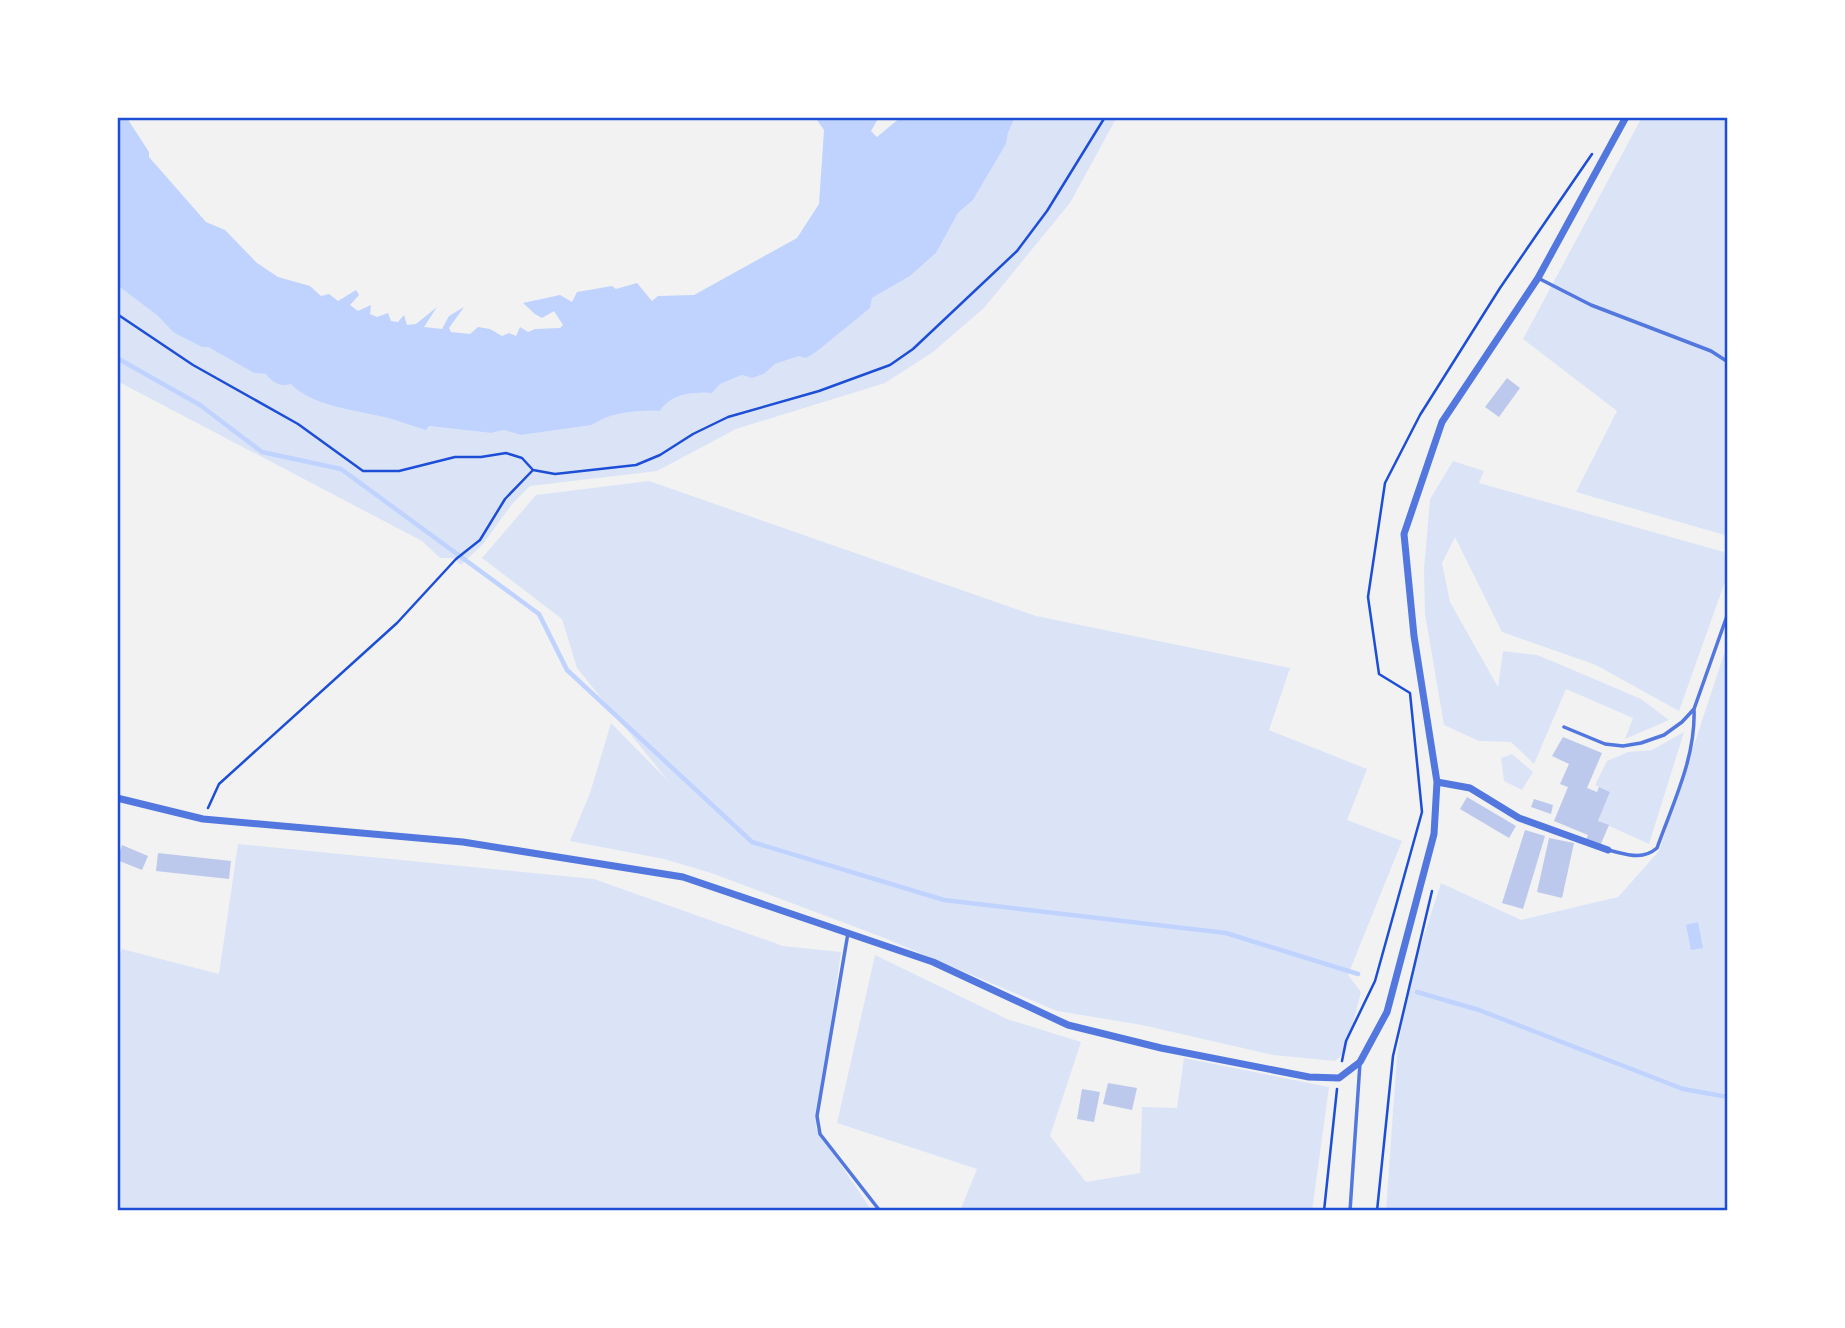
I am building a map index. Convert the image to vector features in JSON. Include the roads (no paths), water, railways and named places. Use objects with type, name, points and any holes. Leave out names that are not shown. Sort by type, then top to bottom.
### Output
[{"type":"street","points":[[117,798],[203,819],[463,842],[684,877],[933,962],[1068,1025],[1161,1048],[1309,1077],[1339,1078],[1360,1062],[1387,1012],[1434,834],[1437,782],[1414,636],[1404,534],[1442,422],[1538,278],[1626,117]]},
{"type":"street","points":[[1437,782],[1471,788],[1519,818],[1608,850]]},
{"type":"lane","points":[[1538,278],[1591,305],[1711,351],[1728,362]]},
{"type":"lane","points":[[1608,850],[1639,857],[1650,854],[1657,848],[1695,734],[1694,709],[1728,612]]},
{"type":"lane","points":[[1564,727],[1605,744],[1623,746],[1664,735],[1694,709]]},
{"type":"lane","points":[[848,933],[817,1115],[820,1134],[880,1211]]},
{"type":"lane","points":[[1350,1211],[1360,1062]]},
{"type":"water","points":[[117,117],[127,118],[149,152],[149,157],[206,222],[225,230],[257,263],[278,277],[310,286],[321,296],[329,294],[338,301],[356,290],[359,295],[350,305],[358,311],[371,305],[370,314],[377,317],[388,313],[391,321],[398,322],[404,315],[407,325],[416,324],[437,307],[424,327],[442,329],[449,316],[464,307],[449,328],[451,332],[470,334],[478,327],[490,329],[502,336],[509,333],[516,336],[520,327],[528,332],[535,329],[560,328],[563,325],[554,311],[542,318],[523,303],[560,295],[572,302],[577,292],[612,286],[616,289],[637,283],[652,301],[658,296],[694,295],[797,238],[819,204],[824,130],[817,120],[826,117],[879,117],[871,131],[877,137],[901,117],[1015,117],[1006,144],[973,200],[958,213],[936,253],[910,276],[872,298],[870,308],[816,352],[806,358],[799,356],[775,364],[764,374],[752,378],[742,375],[720,384],[712,393],[676,397],[660,411],[625,413],[607,417],[592,425],[521,435],[504,430],[491,433],[429,426],[426,430],[389,418],[334,406],[310,397],[291,384],[280,385],[266,374],[254,373],[208,347],[202,347],[173,332],[158,316],[117,285]]},
{"type":"water","points":[[1698,922],[1703,948],[1691,950],[1686,925]]},
{"type":"waterway","points":[[117,358],[200,405],[262,452],[341,469],[539,614],[567,670],[752,842],[944,900],[1226,933],[1358,974]]},
{"type":"waterway","points":[[1417,992],[1479,1010],[1683,1089],[1728,1097]]}]
